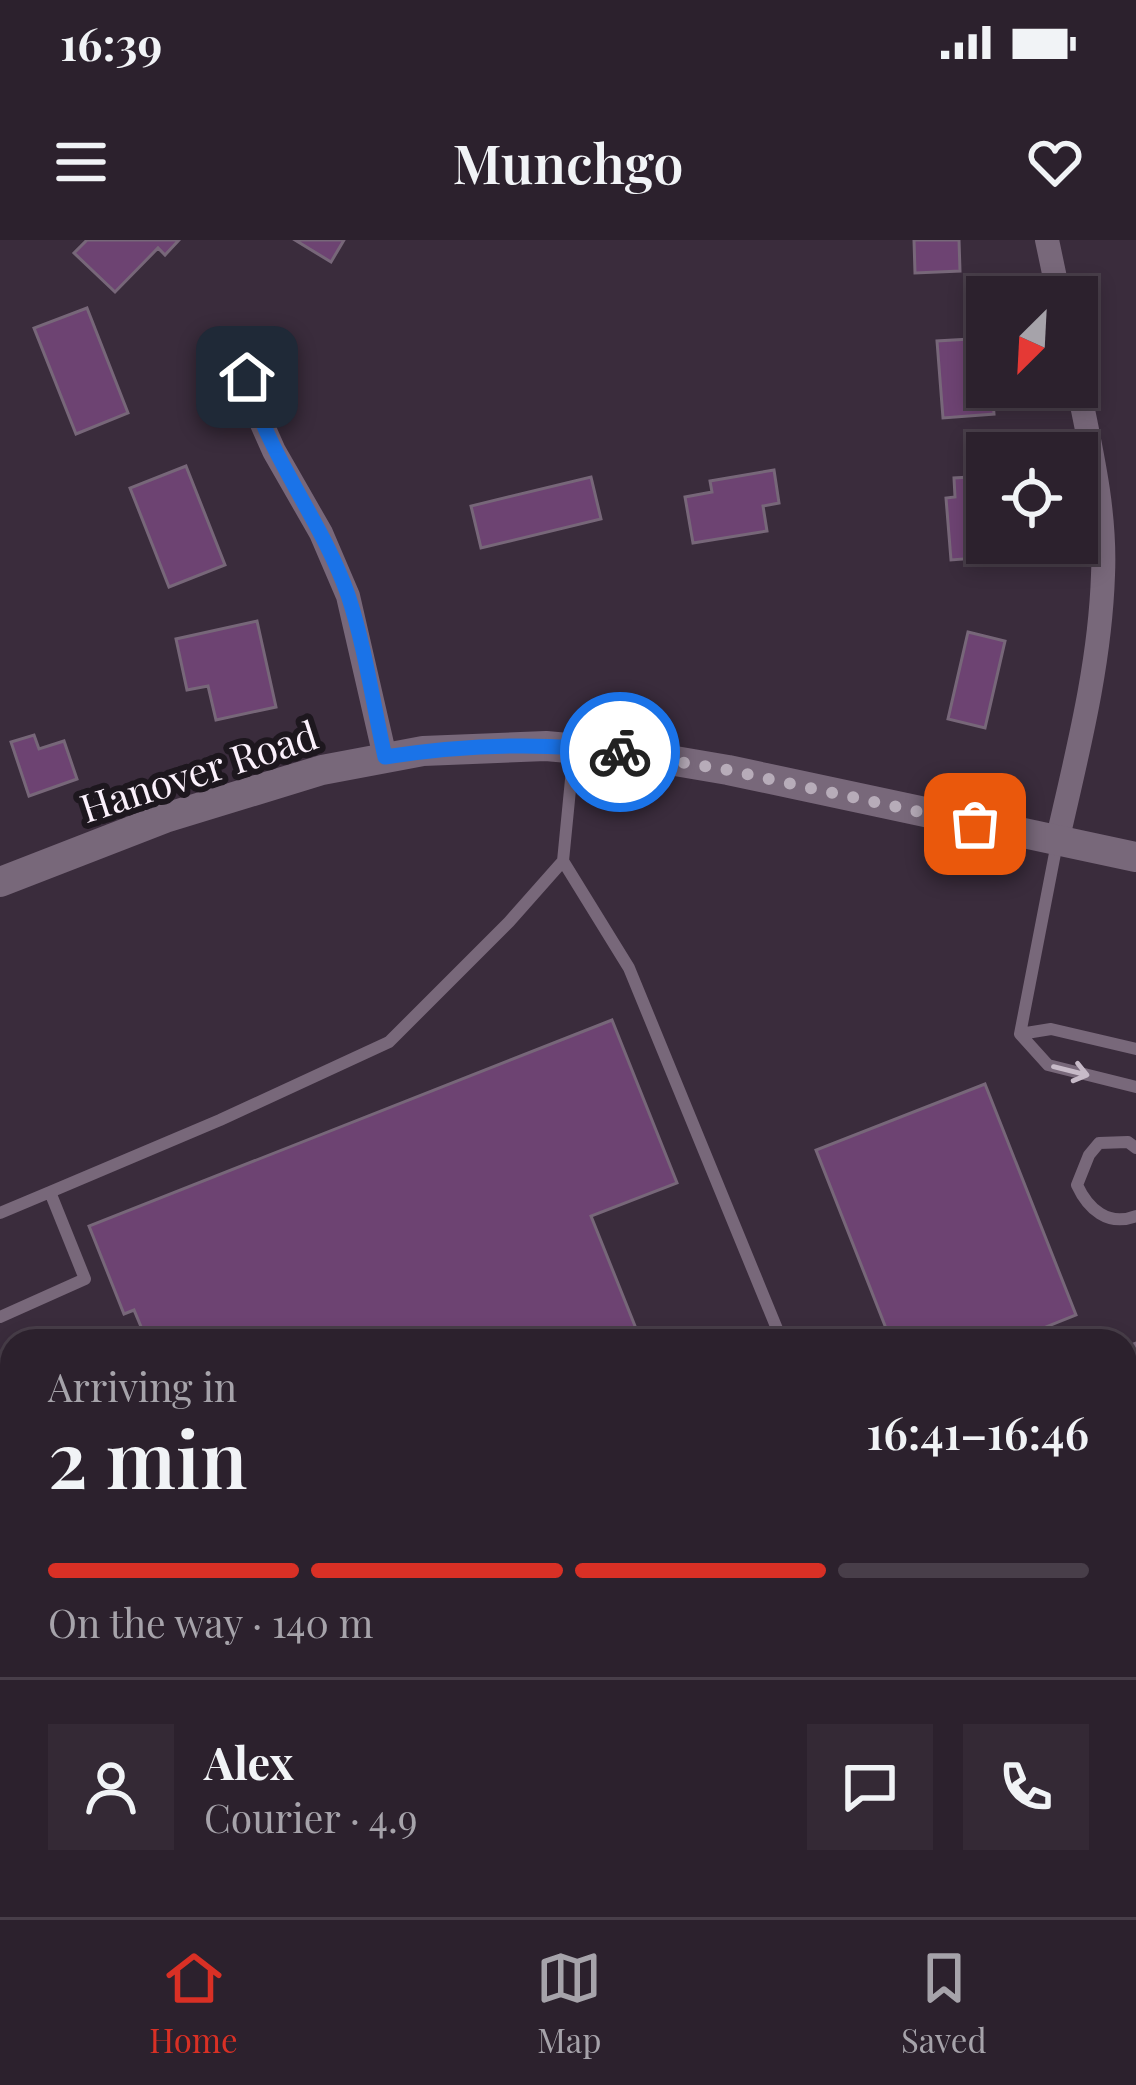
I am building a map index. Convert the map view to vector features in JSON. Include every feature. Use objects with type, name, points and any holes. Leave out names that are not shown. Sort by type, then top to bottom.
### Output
[{"type":"street","points":[[1047,240],[1055,276]]},
{"type":"street","points":[[238,346],[255,408],[321,533],[348,596],[385,757]]},
{"type":"street","points":[[1057,842],[1098,640],[1103,572],[1101,510],[1082,408]]},
{"type":"street","name":"Hanover Road","points":[[0,882],[260,786],[423,751],[574,747],[728,770],[1136,857]]},
{"type":"lane","points":[[0,1213],[389,1042],[563,861],[574,747]]},
{"type":"lane","points":[[1020,1034],[1057,842]]},
{"type":"lane","points":[[563,861],[629,968],[777,1329]]},
{"type":"lane","points":[[1020,1034],[1052,1029],[1136,1049]]},
{"type":"lane","points":[[1020,1034],[1048,1065],[1136,1087]]},
{"type":"lane","points":[[1136,1148],[1128,1142],[1099,1143],[1077,1185],[1087,1207],[1124,1221],[1136,1216]]},
{"type":"lane","points":[[0,1317],[85,1279],[50,1192]]},
{"type":"building","points":[[87,240],[179,240],[165,255],[158,248],[115,292],[74,253]]},
{"type":"building","points":[[295,240],[344,240],[331,262]]},
{"type":"building","points":[[914,240],[959,240],[960,271],[915,273]]},
{"type":"building","points":[[87,308],[128,413],[76,434],[34,328]]},
{"type":"building","points":[[966,339],[966,408],[994,408],[994,414],[943,418],[937,341]]},
{"type":"building","points":[[186,466],[225,565],[169,587],[130,488]]},
{"type":"building","points":[[774,470],[779,503],[763,506],[767,531],[693,543],[685,497],[712,492],[710,481]]},
{"type":"building","points":[[591,477],[601,519],[481,548],[471,506]]},
{"type":"building","points":[[966,477],[966,559],[951,560],[946,498],[955,497],[954,478]]},
{"type":"building","points":[[257,621],[276,707],[216,720],[208,686],[187,690],[176,639]]},
{"type":"building","points":[[968,632],[1005,641],[985,728],[948,719]]},
{"type":"building","points":[[34,735],[39,749],[64,741],[77,779],[29,796],[11,742]]},
{"type":"building","points":[[612,1020],[677,1183],[591,1216],[636,1329],[142,1329],[134,1310],[124,1314],[89,1226]]},
{"type":"building","points":[[985,1084],[1076,1315],[1041,1329],[886,1329],[816,1150]]},
{"type":"way so far","points":[[620,752],[728,770],[975,824]]},
{"type":"route","points":[[247,377],[274,451],[321,533],[348,596],[385,757],[546,746],[620,752]]}]
